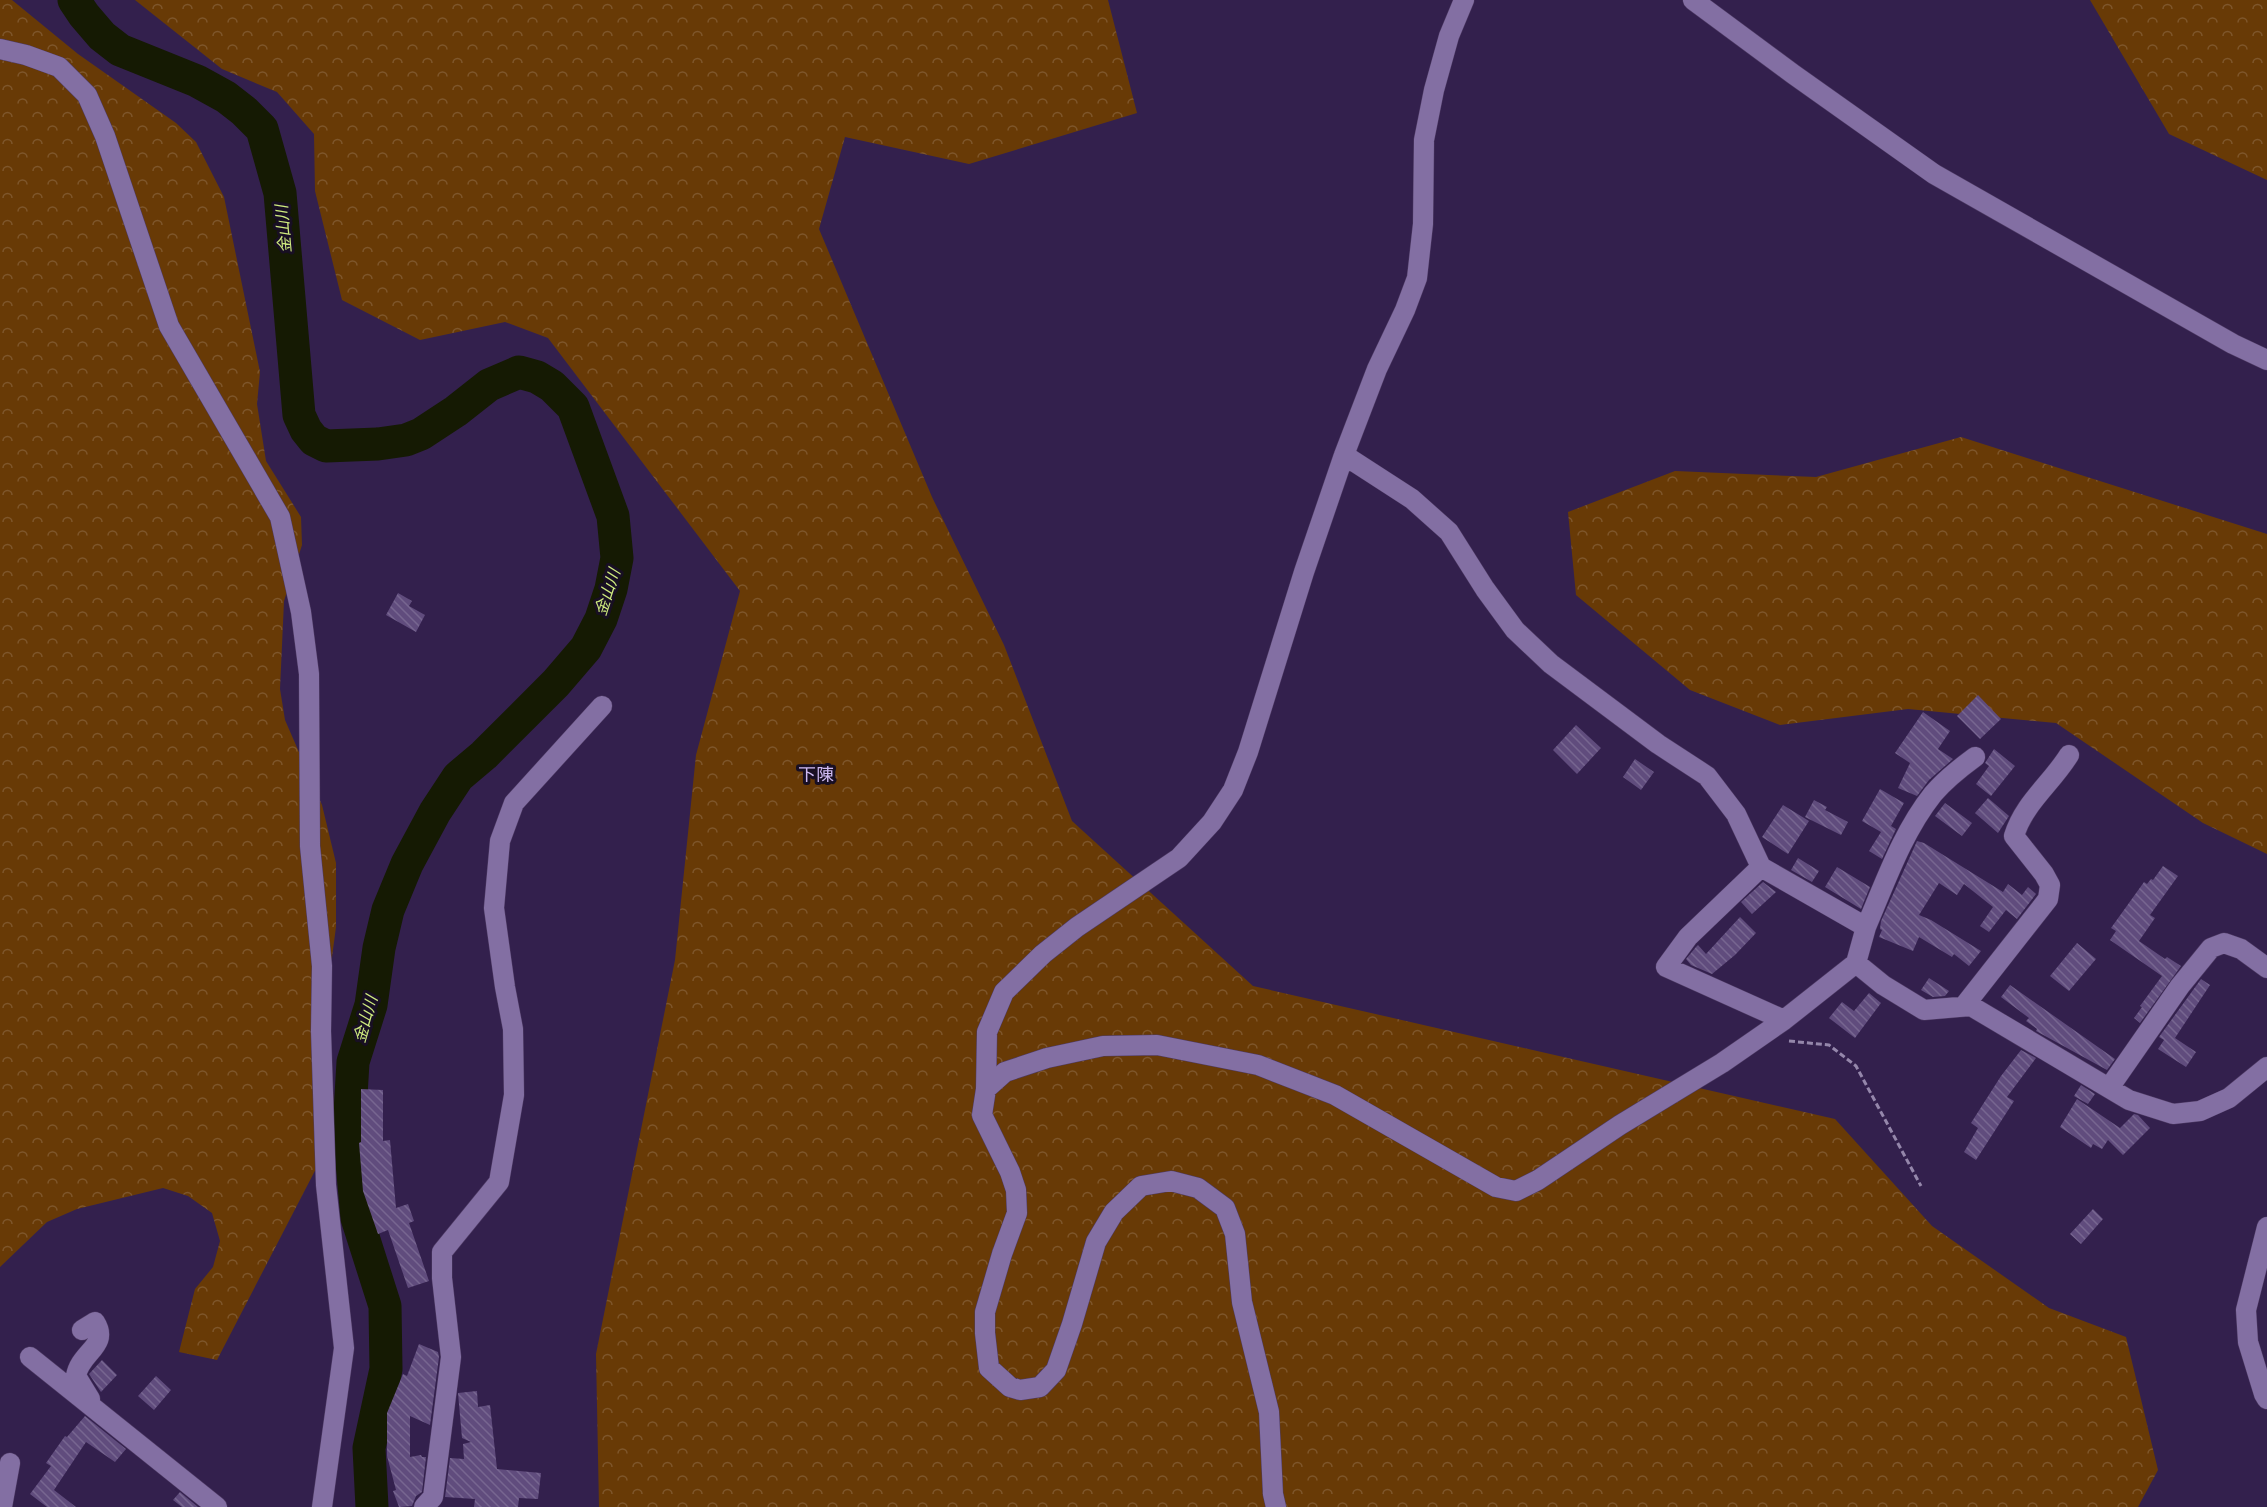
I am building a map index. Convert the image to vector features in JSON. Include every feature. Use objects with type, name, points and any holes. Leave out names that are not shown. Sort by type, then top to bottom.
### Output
[{"type":"street","points":[[1276,1507],[1273,1494],[1269,1412],[1242,1302],[1235,1234],[1225,1208],[1198,1188],[1171,1180],[1141,1186],[1114,1212],[1096,1242],[1056,1370],[1040,1387],[1020,1390],[1010,1388],[989,1368],[985,1312],[1017,1213],[1016,1191],[1010,1172],[982,1115],[986,1089],[987,1032],[1004,992],[1043,954],[1077,927],[1179,858],[1212,822],[1233,790],[1248,752],[1304,572],[1344,455],[1377,369],[1405,310],[1417,278],[1423,224],[1424,140],[1449,36],[1464,0]]},
{"type":"street","points":[[1693,0],[1934,174],[2233,344],[2267,360]]},
{"type":"street","points":[[0,49],[26,55],[59,67],[87,95],[105,136],[169,326],[280,517],[296,591],[309,674],[310,846],[322,966],[321,1031],[326,1185],[344,1348],[322,1507]]},
{"type":"street","points":[[1344,455],[1412,499],[1449,532],[1485,589],[1515,630],[1551,664],[1658,744],[1707,776],[1736,814],[1761,867],[1866,927]]},
{"type":"street","points":[[424,1507],[433,1497],[451,1357],[442,1278],[442,1252],[499,1182],[514,1095],[513,1029],[494,908],[500,841],[514,803],[602,706]]},
{"type":"street","points":[[1964,1006],[2048,898],[2050,885],[2044,874],[2014,836],[2019,820],[2030,802],[2061,768],[2069,755]]},
{"type":"street","points":[[986,1089],[1005,1072],[1047,1058],[1103,1046],[1157,1045],[1258,1065],[1335,1095],[1496,1187],[1516,1191],[1538,1180],[1620,1125],[1722,1063],[1784,1020],[1856,963],[1866,927],[1897,855],[1918,817],[1933,795],[1955,772],[1975,757]]},
{"type":"street","points":[[1761,867],[1688,938],[1666,967],[1784,1020]]},
{"type":"street","points":[[2109,1088],[2180,986],[2211,948],[2224,943],[2241,949],[2267,968]]},
{"type":"street","points":[[1856,963],[1883,985],[1924,1010],[1971,1006],[2129,1100],[2173,1114],[2200,1111],[2229,1098],[2267,1067]]},
{"type":"street","points":[[2267,1227],[2246,1310],[2248,1342],[2267,1399]]},
{"type":"street","points":[[82,1330],[94,1322],[100,1331],[99,1340],[78,1365],[76,1376],[95,1409]]},
{"type":"street","points":[[30,1357],[217,1507]]},
{"type":"street","points":[[2,1507],[10,1463]]},
{"type":"path","points":[[1784,1040],[1829,1045],[1856,1066],[1921,1186]]},
{"type":"green space","points":[[0,0],[12,0],[78,54],[176,123],[196,142],[224,197],[260,372],[257,404],[266,461],[301,517],[302,545],[284,601],[280,689],[285,720],[322,805],[336,863],[336,927],[328,987],[335,1132],[217,1360],[179,1352],[195,1289],[213,1267],[220,1241],[212,1213],[188,1196],[163,1188],[77,1209],[47,1222],[0,1267]]},
{"type":"green space","points":[[135,0],[1108,0],[1137,113],[969,164],[845,137],[819,229],[932,497],[1004,645],[1072,821],[1253,986],[1835,1119],[1932,1226],[2049,1308],[2126,1337],[2158,1470],[2138,1507],[599,1507],[596,1354],[675,960],[696,755],[740,591],[548,338],[505,322],[420,340],[342,300],[315,191],[314,134],[277,92],[222,69]]},
{"type":"green space","points":[[2090,0],[2267,0],[2267,180],[2169,134]]},
{"type":"green space","points":[[1961,437],[2267,534],[2267,854],[2203,823],[2056,723],[1908,709],[1780,725],[1690,690],[1576,595],[1568,512],[1675,471],[1816,477]]},
{"type":"building","points":[[398,593],[412,601],[409,606],[425,615],[416,632],[386,615]]},
{"type":"building","points":[[1978,695],[2001,719],[1980,739],[1957,716]]},
{"type":"building","points":[[1923,712],[1950,731],[1938,749],[1953,759],[1929,780],[1917,796],[1898,788],[1910,763],[1895,753]]},
{"type":"building","points":[[1576,725],[1601,748],[1577,774],[1553,750]]},
{"type":"building","points":[[1994,749],[2015,766],[1991,796],[1976,784],[1989,766],[1985,763]]},
{"type":"building","points":[[1635,759],[1654,772],[1641,790],[1623,777]]},
{"type":"building","points":[[1880,789],[1904,803],[1891,826],[1896,829],[1882,859],[1869,851],[1881,832],[1862,821]]},
{"type":"building","points":[[1988,798],[2009,816],[1998,833],[1975,813]]},
{"type":"building","points":[[1814,800],[1827,807],[1825,810],[1848,822],[1841,835],[1805,817]]},
{"type":"building","points":[[1945,803],[1972,823],[1962,836],[1935,816]]},
{"type":"building","points":[[1783,805],[1809,821],[1788,854],[1762,837]]},
{"type":"building","points":[[1917,841],[1924,843],[2003,892],[2008,884],[2022,895],[2028,887],[2036,894],[2017,919],[2006,910],[1989,932],[1980,926],[1993,907],[1964,884],[1957,895],[1939,883],[1919,915],[1981,951],[1969,966],[1954,954],[1952,957],[1919,937],[1913,951],[1879,937],[1882,930],[1880,929],[1881,921]]},
{"type":"building","points":[[1798,858],[1819,871],[1812,882],[1791,870]]},
{"type":"building","points":[[2163,866],[2178,876],[2150,915],[2155,918],[2139,941],[2165,959],[2167,957],[2181,966],[2140,1023],[2134,1018],[2162,976],[2110,940],[2116,931],[2111,928],[2144,882],[2147,884],[2151,879],[2153,880]]},
{"type":"building","points":[[1837,867],[1870,887],[1861,909],[1825,887]]},
{"type":"building","points":[[1763,882],[1776,892],[1752,914],[1741,902]]},
{"type":"building","points":[[1740,917],[1756,933],[1735,955],[1712,974],[1691,965],[1686,959],[1698,945],[1706,954]]},
{"type":"building","points":[[2077,943],[2096,959],[2069,991],[2050,976]]},
{"type":"building","points":[[1929,978],[1949,991],[1945,996],[1933,997],[1921,990]]},
{"type":"building","points":[[2201,979],[2210,985],[2175,1038],[2196,1052],[2186,1067],[2158,1049],[2164,1040],[2159,1037]]},
{"type":"building","points":[[2010,985],[2115,1059],[2107,1070],[2036,1031],[2037,1029],[2026,1021],[2029,1018],[2001,997]]},
{"type":"building","points":[[1869,993],[1881,1003],[1855,1038],[1829,1018],[1842,1002],[1854,1011]]},
{"type":"building","points":[[2021,1050],[2036,1058],[2007,1097],[2014,1101],[1976,1160],[1964,1152],[1978,1128],[1971,1123],[2001,1076]]},
{"type":"building","points":[[2081,1085],[2095,1094],[2088,1104],[2074,1096]]},
{"type":"building","points":[[361,1089],[383,1090],[383,1141],[390,1140],[396,1208],[408,1204],[414,1221],[409,1223],[429,1281],[408,1288],[388,1230],[378,1234],[363,1191],[359,1143],[361,1142]]},
{"type":"building","points":[[2077,1099],[2120,1128],[2134,1114],[2138,1115],[2150,1128],[2123,1155],[2108,1140],[2102,1149],[2093,1144],[2091,1148],[2060,1127]]},
{"type":"building","points":[[2093,1209],[2103,1219],[2081,1244],[2070,1234]]},
{"type":"building","points":[[419,1344],[438,1352],[439,1357],[430,1425],[410,1416],[410,1457],[421,1455],[426,1457],[422,1492],[416,1496],[412,1506],[399,1507],[393,1491],[396,1490],[387,1456],[387,1413],[403,1374],[407,1376]]},
{"type":"building","points":[[102,1360],[117,1375],[101,1392],[89,1374]]},
{"type":"building","points":[[156,1376],[171,1390],[154,1410],[138,1396]]},
{"type":"building","points":[[477,1391],[478,1407],[490,1405],[497,1469],[541,1473],[538,1499],[519,1498],[518,1507],[474,1507],[475,1499],[445,1497],[450,1458],[464,1459],[463,1444],[471,1442],[462,1438],[458,1393]]},
{"type":"building","points":[[85,1416],[126,1449],[115,1462],[86,1442],[54,1490],[76,1507],[47,1507],[30,1494],[51,1466],[46,1463],[65,1436],[67,1437]]},
{"type":"building","points":[[180,1492],[198,1507],[182,1507],[173,1500]]},
{"type":"waterway","name":"金山川","points":[[74,0],[102,36],[120,50],[197,81],[226,97],[262,129],[280,193],[299,415],[314,440],[326,446],[378,444],[406,440],[421,434],[456,411],[489,385],[519,372],[537,377],[552,386],[573,407],[613,516],[617,558],[611,589],[601,619],[586,648],[556,683],[484,755],[458,777],[435,812],[407,864],[388,910],[379,948],[371,1005],[353,1062],[349,1129],[357,1218],[385,1306],[386,1369],[369,1448],[372,1507]]},
{"type":"district","name":"下陳","points":[[816,775]]}]
